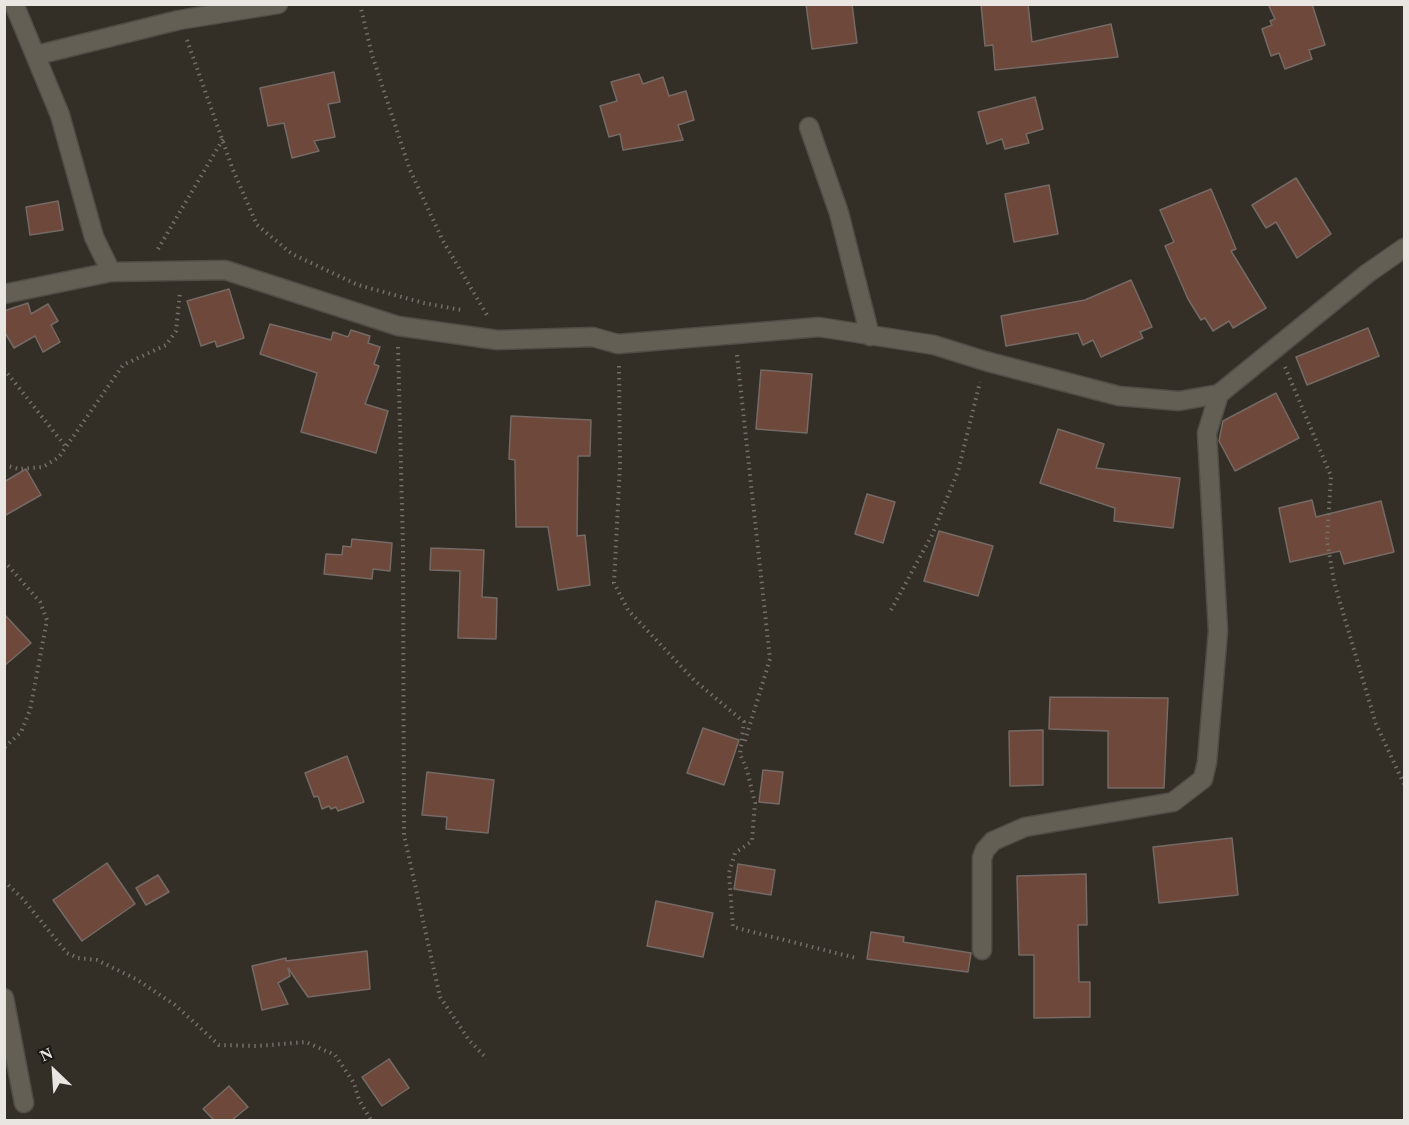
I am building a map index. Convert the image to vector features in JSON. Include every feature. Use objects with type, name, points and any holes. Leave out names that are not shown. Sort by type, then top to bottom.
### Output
[{"type":"street","points":[[14,4],[13,28],[37,55],[60,115],[94,237],[111,272]]},
{"type":"street","points":[[37,55],[179,20],[278,4]]},
{"type":"street","points":[[809,127],[838,213],[870,336]]},
{"type":"street","points":[[4,294],[111,272],[225,270],[398,326],[497,340],[593,338],[618,344],[819,327],[934,345],[1119,396],[1179,401],[1219,394],[1368,273],[1404,248]]},
{"type":"street","points":[[982,950],[982,858],[985,849],[993,841],[1025,827],[1173,802],[1203,779],[1207,762],[1218,631],[1207,433],[1219,394]]},
{"type":"street","points":[[4,998],[24,1103]]},
{"type":"path","points":[[360,4],[372,55],[410,170],[443,241],[487,315]]},
{"type":"path","points":[[179,20],[224,139],[233,170],[257,225],[292,254],[358,285],[424,303],[466,311]]},
{"type":"path","points":[[145,271],[224,139]]},
{"type":"path","points":[[4,465],[19,469],[43,467],[58,457],[123,365],[166,345],[176,331],[182,270]]},
{"type":"path","points":[[477,313],[498,315]]},
{"type":"path","points":[[398,326],[403,558],[404,835],[440,997],[469,1040],[488,1059]]},
{"type":"path","points":[[735,333],[770,659],[740,754]]},
{"type":"path","points":[[618,344],[620,465],[614,584],[628,610],[694,680],[744,722],[740,754],[747,770],[755,803],[752,841],[735,853],[729,873],[733,927],[856,958]]},
{"type":"path","points":[[1276,346],[1331,476],[1327,540],[1334,582],[1376,724],[1404,784]]},
{"type":"path","points":[[891,610],[932,535],[958,471],[986,361]]},
{"type":"path","points":[[4,369],[66,447]]},
{"type":"path","points":[[4,561],[40,602],[47,620],[30,711],[21,732],[4,748]]},
{"type":"path","points":[[4,881],[23,898],[67,952],[78,958],[97,960],[136,979],[175,1005],[219,1045],[257,1046],[306,1042],[335,1055],[354,1083],[359,1101],[371,1120]]},
{"type":"building","points":[[806,4],[852,4],[857,43],[812,49]]},
{"type":"building","points":[[981,4],[1028,4],[1032,42],[1111,24],[1118,57],[995,70],[993,45],[985,46]]},
{"type":"building","points":[[1268,4],[1312,4],[1325,45],[1309,50],[1312,59],[1285,69],[1279,53],[1271,56],[1262,29],[1272,25],[1270,21],[1275,19]]},
{"type":"building","points":[[334,72],[340,102],[328,104],[335,137],[314,141],[319,151],[292,158],[284,123],[268,126],[260,88]]},
{"type":"building","points":[[639,74],[643,84],[663,77],[669,96],[686,91],[694,120],[678,125],[683,140],[623,150],[620,134],[609,137],[600,106],[617,101],[611,82]]},
{"type":"building","points":[[1035,97],[1043,129],[1026,134],[1029,143],[1005,149],[1002,139],[987,144],[978,112]]},
{"type":"building","points":[[1296,178],[1331,234],[1297,258],[1276,222],[1266,228],[1252,205]]},
{"type":"building","points":[[1049,185],[1058,234],[1014,242],[1005,194]]},
{"type":"building","points":[[1211,189],[1236,249],[1231,251],[1266,308],[1233,328],[1229,321],[1213,331],[1205,318],[1201,320],[1188,299],[1165,246],[1174,242],[1160,210]]},
{"type":"building","points":[[58,201],[63,230],[30,235],[26,207]]},
{"type":"building","points":[[1131,280],[1152,327],[1140,332],[1143,338],[1101,357],[1093,340],[1083,345],[1078,333],[1006,346],[1001,316],[1085,300]]},
{"type":"building","points":[[229,289],[244,338],[217,347],[215,341],[201,346],[187,301]]},
{"type":"building","points":[[28,303],[31,314],[48,304],[58,321],[51,325],[60,342],[43,352],[35,336],[14,348],[4,331],[4,311]]},
{"type":"building","points":[[270,324],[331,340],[333,332],[348,337],[351,330],[370,336],[368,343],[380,347],[374,364],[379,366],[365,404],[388,411],[376,453],[301,432],[317,373],[260,354]]},
{"type":"building","points":[[1368,328],[1379,356],[1307,385],[1296,357]]},
{"type":"building","points":[[761,370],[812,374],[807,433],[756,429]]},
{"type":"building","points":[[1276,393],[1299,438],[1235,471],[1219,441],[1223,421]]},
{"type":"building","points":[[511,416],[591,420],[590,456],[578,456],[577,536],[585,535],[590,585],[558,590],[548,527],[516,527],[515,460],[509,459]]},
{"type":"building","points":[[1058,429],[1104,444],[1096,468],[1180,478],[1173,528],[1114,521],[1115,508],[1040,483]]},
{"type":"building","points":[[26,469],[41,495],[4,516],[4,482]]},
{"type":"building","points":[[867,494],[895,502],[883,543],[855,534]]},
{"type":"building","points":[[1312,500],[1316,517],[1381,501],[1394,552],[1344,564],[1340,551],[1290,562],[1279,508]]},
{"type":"building","points":[[939,531],[993,546],[978,596],[924,581]]},
{"type":"building","points":[[352,539],[392,543],[390,571],[373,569],[372,579],[324,574],[326,554],[342,555],[343,546],[351,547]]},
{"type":"building","points":[[431,548],[484,550],[482,597],[497,598],[496,639],[458,638],[460,571],[430,570]]},
{"type":"building","points":[[4,614],[31,643],[4,666]]},
{"type":"building","points":[[1050,697],[1168,698],[1164,788],[1108,788],[1108,731],[1049,729]]},
{"type":"building","points":[[703,728],[739,740],[724,785],[687,773]]},
{"type":"building","points":[[1043,730],[1043,785],[1010,786],[1009,731]]},
{"type":"building","points":[[347,756],[364,802],[338,811],[336,807],[331,809],[329,806],[322,809],[318,796],[314,797],[305,773]]},
{"type":"building","points":[[763,770],[783,772],[779,804],[759,802]]},
{"type":"building","points":[[427,772],[494,780],[488,833],[446,829],[447,817],[422,815]]},
{"type":"building","points":[[1232,838],[1238,895],[1159,903],[1153,847]]},
{"type":"building","points":[[107,863],[135,904],[82,941],[53,900]]},
{"type":"building","points":[[738,864],[775,870],[771,895],[734,889]]},
{"type":"building","points":[[1086,874],[1087,925],[1078,925],[1079,982],[1090,982],[1090,1017],[1034,1018],[1034,955],[1019,955],[1017,876]]},
{"type":"building","points":[[158,875],[169,892],[146,905],[136,888]]},
{"type":"building","points":[[656,901],[713,913],[703,957],[647,946]]},
{"type":"building","points":[[871,932],[904,937],[903,942],[971,953],[968,972],[867,959]]},
{"type":"building","points":[[367,951],[370,989],[308,997],[288,968],[290,976],[278,983],[288,1004],[262,1010],[252,966],[286,958],[286,961]]},
{"type":"building","points":[[389,1059],[409,1088],[382,1106],[362,1077]]},
{"type":"building","points":[[229,1086],[248,1107],[232,1120],[214,1120],[203,1109]]}]
